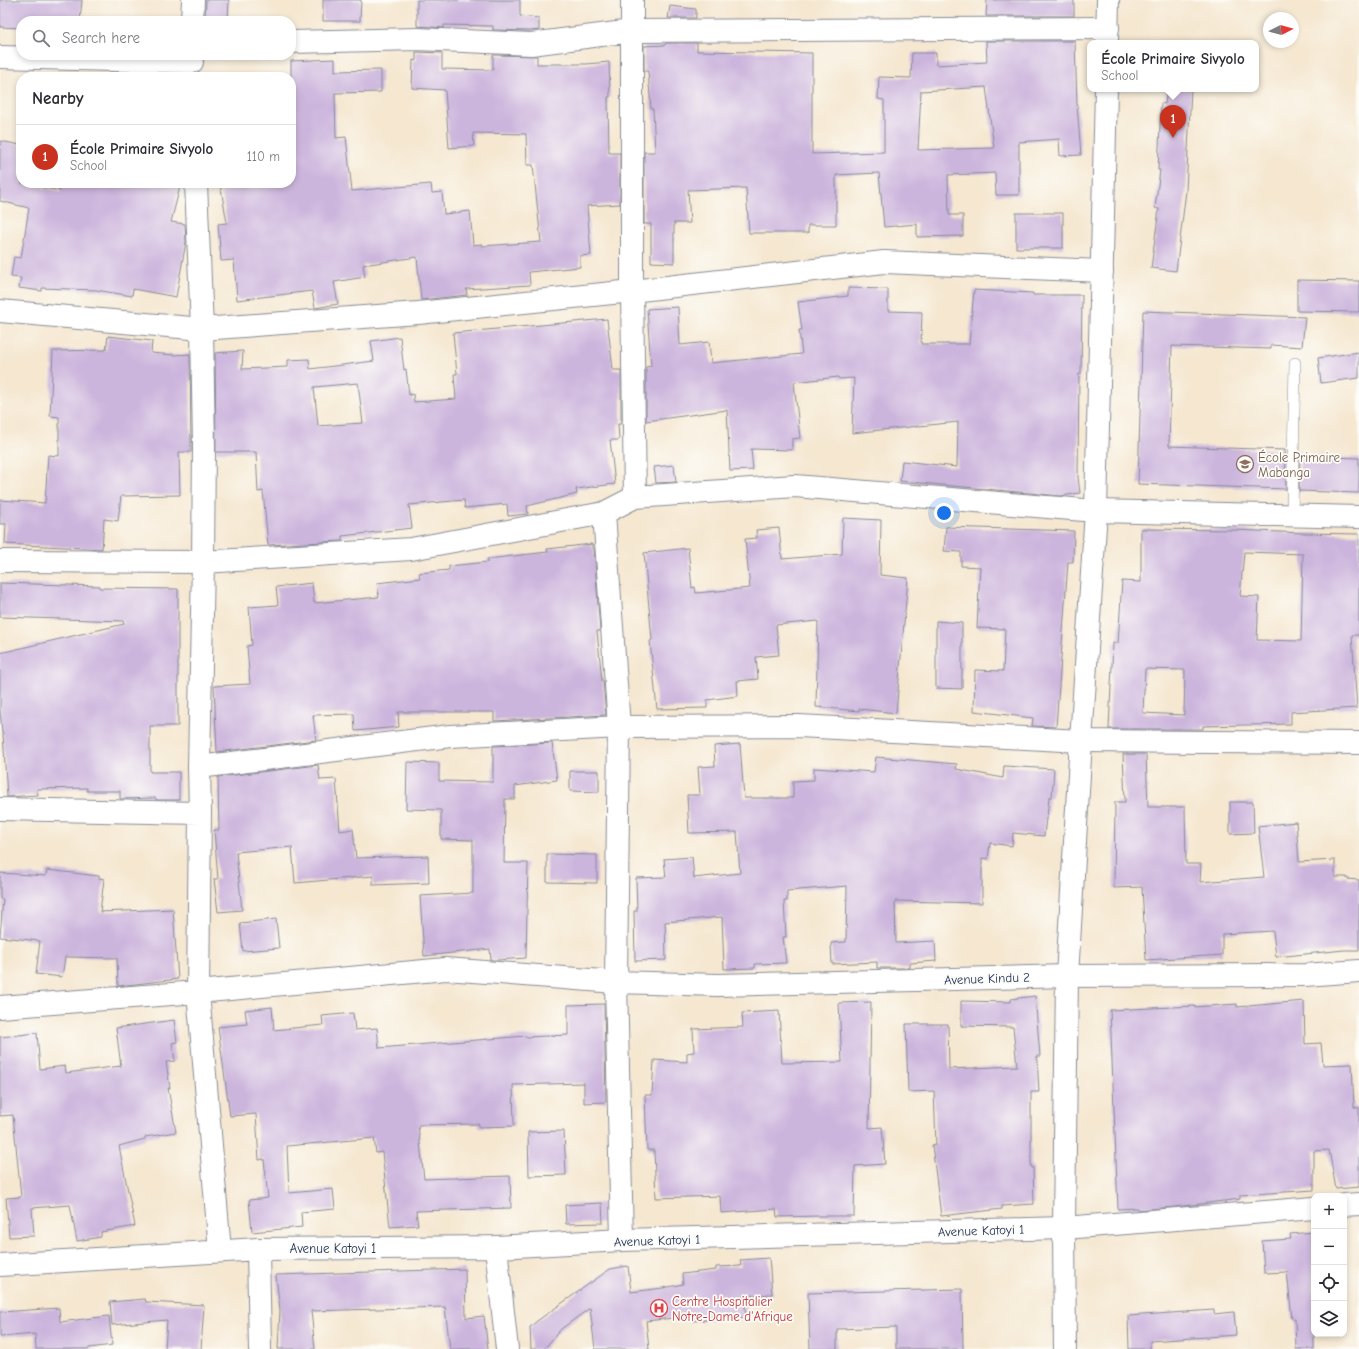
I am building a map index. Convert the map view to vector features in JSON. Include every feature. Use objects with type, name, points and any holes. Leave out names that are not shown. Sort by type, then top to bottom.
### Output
[{"type":"street","points":[[192,0],[192,16]]},
{"type":"street","points":[[632,0],[632,292],[635,498]]},
{"type":"street","points":[[296,42],[417,39],[531,44],[632,31],[1107,36],[1108,0]]},
{"type":"street","points":[[0,57],[16,58]]},
{"type":"street","points":[[72,60],[192,65]]},
{"type":"street","points":[[1065,1349],[1064,1228],[1067,976],[1096,511],[1106,92]]},
{"type":"street","points":[[196,188],[202,329],[204,446],[199,767],[200,813],[198,992],[220,1251]]},
{"type":"street","points":[[0,311],[202,329],[418,313],[632,292],[884,262],[1102,271]]},
{"type":"street","points":[[0,562],[203,562],[411,549],[604,513],[635,498],[795,486],[1096,511],[1359,517]]},
{"type":"street","points":[[604,513],[619,727],[616,982],[622,1240]]},
{"type":"street","points":[[199,767],[450,736],[619,727],[798,726],[1081,740],[1359,743]]},
{"type":"street","points":[[0,809],[200,813]]},
{"type":"street","name":"Avenue Kindu 2","points":[[0,1007],[198,992],[446,969],[616,982],[718,985],[1067,976],[1305,975],[1359,971]]},
{"type":"street","points":[[1347,1206],[1359,1204]]},
{"type":"street","name":"Avenue Katoyi 1","points":[[0,1265],[258,1249],[496,1247],[622,1240],[1064,1228],[1311,1208]]},
{"type":"street","points":[[496,1247],[507,1349]]},
{"type":"street","points":[[258,1249],[260,1349]]},
{"type":"lane","points":[[1292,515],[1295,363]]},
{"type":"building","points":[[0,0],[82,0],[80,16],[16,16],[16,28],[0,27]]},
{"type":"building","points":[[206,0],[229,0],[228,16],[205,16]]},
{"type":"building","points":[[323,0],[361,0],[360,21],[323,21]]},
{"type":"building","points":[[417,0],[520,0],[520,16],[539,18],[539,30],[493,30],[493,26],[444,25],[444,28],[417,26]]},
{"type":"building","points":[[987,0],[1074,0],[1074,16],[986,16]]},
{"type":"building","points":[[670,6],[696,9],[696,18],[668,18]]},
{"type":"building","points":[[986,41],[1075,41],[1077,104],[1081,155],[1060,156],[1059,139],[1019,142],[1019,195],[996,195],[995,173],[948,175],[949,215],[963,215],[963,236],[917,237],[917,224],[884,227],[879,173],[836,175],[836,225],[808,225],[808,233],[749,233],[746,188],[688,190],[690,223],[674,223],[674,263],[651,262],[651,224],[644,224],[644,152],[655,152],[653,109],[651,109],[648,71],[644,71],[644,46],[665,45],[666,43],[697,43],[697,51],[812,53],[812,154],[884,152],[884,100],[878,99],[879,77],[911,78],[912,53],[936,53],[936,65],[987,62]],"holes":[[[986,87],[994,148],[918,150],[921,91]]]},
{"type":"building","points":[[416,52],[442,53],[442,69],[493,70],[493,55],[537,56],[537,64],[586,64],[609,62],[609,153],[620,153],[620,204],[587,206],[591,255],[580,256],[580,267],[529,272],[530,285],[466,289],[467,295],[421,300],[417,257],[363,265],[365,277],[334,282],[338,304],[315,308],[312,291],[237,300],[234,260],[221,261],[218,224],[227,223],[221,188],[296,188],[296,72],[291,72],[291,61],[335,59],[335,71],[381,70],[381,92],[335,93],[336,138],[346,137],[352,191],[431,184],[432,193],[442,192],[444,214],[470,211],[473,245],[482,244],[482,246],[541,242],[533,165],[527,165],[526,134],[473,133],[474,146],[449,148],[445,90],[412,88],[413,60],[416,61]]},
{"type":"building","points":[[1167,92],[1191,92],[1186,191],[1176,271],[1151,268],[1159,209],[1155,208],[1160,170],[1158,170],[1161,103],[1165,104]]},
{"type":"building","points":[[0,141],[16,144],[16,188],[45,188],[60,191],[61,188],[180,188],[171,222],[185,224],[186,242],[176,297],[133,289],[132,296],[96,290],[42,288],[42,291],[19,288],[21,278],[11,277],[14,257],[21,258],[29,208],[0,201]]},
{"type":"building","points":[[1016,213],[1063,213],[1063,248],[1016,248]]},
{"type":"building","points":[[1297,280],[1359,281],[1359,312],[1297,311]]},
{"type":"building","points":[[848,288],[888,289],[888,311],[922,312],[921,344],[969,344],[974,290],[1033,293],[1033,295],[1082,295],[1081,374],[1079,374],[1078,477],[1080,493],[1061,496],[900,481],[902,461],[957,467],[958,422],[852,433],[854,378],[839,379],[838,377],[794,382],[800,438],[792,439],[792,450],[751,449],[753,470],[730,471],[727,410],[646,421],[646,367],[651,366],[647,309],[678,307],[680,345],[709,342],[711,363],[802,354],[799,330],[802,330],[798,302],[848,296]]},
{"type":"building","points":[[1143,311],[1305,317],[1302,347],[1271,345],[1271,349],[1172,346],[1169,446],[1285,450],[1286,489],[1138,484]]},
{"type":"building","points":[[607,319],[613,370],[621,370],[621,424],[618,424],[619,440],[610,440],[615,484],[576,489],[577,494],[527,506],[528,514],[508,516],[507,504],[465,508],[464,500],[409,505],[412,528],[342,536],[342,541],[268,545],[263,491],[258,492],[256,452],[216,452],[215,353],[243,351],[242,369],[288,367],[288,360],[309,359],[310,369],[374,361],[371,341],[400,337],[409,395],[413,394],[414,402],[456,399],[454,374],[457,374],[453,333]],"holes":[[[358,383],[363,423],[318,426],[314,387]]]},
{"type":"building","points":[[108,336],[152,341],[151,353],[174,355],[190,354],[191,452],[179,452],[180,495],[121,496],[118,521],[104,519],[102,549],[5,544],[6,524],[0,524],[0,500],[45,503],[48,455],[59,456],[59,417],[50,416],[53,351],[106,350]]},
{"type":"building","points":[[1359,352],[1359,378],[1321,383],[1318,358]]},
{"type":"building","points":[[1300,456],[1359,458],[1359,493],[1299,491]]},
{"type":"building","points":[[674,465],[676,482],[656,483],[654,467]]},
{"type":"building","points":[[843,518],[881,520],[880,575],[908,578],[896,713],[859,709],[859,711],[816,707],[818,621],[776,625],[779,655],[756,657],[758,679],[737,681],[738,696],[707,700],[707,708],[657,709],[650,641],[652,640],[644,553],[688,548],[692,588],[695,587],[696,593],[750,588],[745,539],[757,538],[756,530],[779,528],[782,559],[842,554]]},
{"type":"building","points":[[946,527],[1074,531],[1073,562],[1068,562],[1056,727],[1032,726],[1033,718],[974,711],[975,670],[1003,671],[1005,629],[977,628],[980,567],[961,566],[961,552],[944,551]]},
{"type":"building","points":[[1141,529],[1359,534],[1359,635],[1352,635],[1357,708],[1291,712],[1291,724],[1203,726],[1203,729],[1109,729],[1113,643],[1118,643],[1122,581],[1141,582]],"holes":[[[1244,552],[1303,554],[1301,641],[1257,640],[1259,597],[1240,596]],[[1145,669],[1185,670],[1184,715],[1143,713]]]},
{"type":"building","points":[[592,544],[592,548],[594,548],[600,631],[597,631],[606,715],[494,721],[494,712],[398,712],[399,727],[355,731],[354,714],[313,715],[316,740],[217,752],[214,686],[250,684],[247,646],[252,645],[249,607],[278,605],[276,587],[312,583],[314,603],[379,597],[377,583],[420,578],[419,573],[449,570],[449,566],[488,562],[487,559],[548,552],[547,549]]},
{"type":"building","points":[[0,583],[100,586],[99,588],[178,589],[178,726],[150,726],[150,772],[179,772],[179,800],[156,800],[156,798],[120,799],[120,791],[87,791],[87,788],[37,789],[38,795],[7,797],[0,710],[0,653],[124,624],[123,621],[0,617]]},
{"type":"building","points":[[936,621],[962,623],[962,689],[936,688]]},
{"type":"building","points":[[552,743],[557,780],[515,786],[515,799],[505,799],[504,863],[528,863],[526,958],[491,960],[490,949],[424,956],[420,896],[473,893],[473,840],[441,839],[441,810],[406,809],[407,762],[439,763],[439,781],[493,782],[493,746]]},
{"type":"building","points":[[740,744],[744,798],[793,798],[793,781],[814,780],[814,768],[874,772],[876,757],[957,764],[956,769],[1003,778],[1004,766],[1054,769],[1052,797],[1049,797],[1044,836],[1013,833],[1012,846],[990,843],[988,859],[982,858],[982,903],[895,901],[896,943],[935,941],[936,961],[910,963],[910,968],[877,968],[877,962],[832,964],[831,943],[846,942],[847,886],[787,891],[787,901],[784,901],[786,937],[783,937],[786,963],[755,964],[755,968],[724,969],[722,917],[665,922],[666,960],[635,961],[634,911],[637,911],[636,878],[666,877],[664,859],[692,857],[694,878],[740,873],[737,832],[689,833],[687,795],[700,795],[698,767],[715,766],[714,746]]},
{"type":"building","points":[[1123,754],[1146,754],[1148,807],[1185,807],[1186,864],[1201,864],[1200,882],[1264,877],[1258,826],[1296,822],[1299,862],[1335,860],[1335,877],[1347,877],[1347,879],[1359,880],[1359,950],[1344,950],[1276,957],[1273,931],[1222,934],[1222,955],[1146,960],[1142,887],[1114,888],[1115,802],[1125,802]]},
{"type":"building","points":[[318,765],[320,780],[336,779],[340,831],[353,829],[356,858],[428,856],[429,883],[373,885],[373,876],[295,883],[292,847],[236,852],[242,910],[218,912],[214,879],[218,879],[214,830],[219,830],[218,777]]},
{"type":"building","points":[[570,771],[599,771],[599,792],[570,791]]},
{"type":"building","points":[[1230,802],[1253,802],[1254,833],[1230,834]]},
{"type":"building","points":[[547,854],[597,855],[597,883],[547,882]]},
{"type":"building","points":[[47,870],[99,876],[99,878],[104,879],[100,912],[173,909],[178,979],[118,986],[117,958],[65,957],[62,977],[36,974],[40,941],[0,937],[3,899],[0,899],[0,873],[46,876]]},
{"type":"building","points":[[276,919],[279,948],[243,951],[240,923]]},
{"type":"building","points":[[1035,996],[1040,1056],[1037,1056],[1039,1092],[1031,1092],[1031,1167],[1033,1167],[1034,1204],[1002,1206],[1002,1209],[941,1216],[932,1145],[936,1144],[934,1091],[908,1092],[906,1024],[948,1024],[949,1069],[1017,1066],[1013,1027],[961,1026],[961,1001],[1011,1002],[1011,999]]},
{"type":"building","points":[[1304,1001],[1305,1044],[1321,1043],[1323,1065],[1352,1064],[1354,1107],[1359,1108],[1359,1187],[1336,1189],[1329,1150],[1314,1151],[1314,1190],[1240,1195],[1240,1199],[1175,1207],[1138,1210],[1138,1208],[1118,1209],[1110,1010],[1237,1004],[1237,1007]]},
{"type":"building","points":[[871,1002],[869,1128],[882,1127],[885,1164],[855,1166],[854,1216],[777,1217],[776,1209],[721,1213],[720,1196],[656,1198],[654,1150],[647,1150],[645,1095],[652,1095],[654,1060],[687,1062],[687,1053],[694,1052],[693,1029],[743,1027],[742,1013],[779,1011],[782,1063],[842,1062],[839,1003]]},
{"type":"building","points":[[604,1004],[606,1102],[584,1103],[584,1083],[513,1085],[514,1126],[479,1127],[479,1124],[418,1125],[424,1179],[510,1176],[511,1208],[416,1211],[418,1225],[390,1227],[382,1152],[376,1153],[374,1138],[287,1146],[289,1193],[333,1189],[335,1209],[301,1212],[302,1227],[252,1232],[249,1200],[268,1198],[264,1159],[259,1160],[256,1114],[230,1116],[218,1027],[247,1024],[245,1010],[272,1007],[274,1030],[323,1025],[322,1016],[353,1013],[355,1030],[377,1028],[379,1048],[526,1036],[568,1035],[568,1005]]},
{"type":"building","points":[[174,1020],[177,1042],[172,1043],[175,1061],[166,1062],[170,1088],[168,1088],[176,1132],[145,1137],[145,1139],[119,1146],[135,1226],[101,1232],[101,1237],[77,1241],[70,1205],[32,1208],[34,1236],[9,1237],[6,1198],[21,1197],[13,1115],[0,1116],[0,1037],[37,1033],[40,1069],[65,1066],[66,1073],[121,1066],[116,1028]]},
{"type":"building","points":[[564,1131],[566,1175],[529,1176],[528,1132]]},
{"type":"building","points":[[602,1203],[603,1223],[566,1224],[565,1205]]},
{"type":"building","points":[[1311,1232],[1311,1337],[1314,1337],[1314,1349],[1296,1349],[1295,1319],[1292,1319],[1287,1272],[1264,1273],[1262,1241],[1291,1239],[1290,1234]]},
{"type":"building","points":[[769,1258],[772,1294],[744,1296],[746,1317],[692,1321],[691,1316],[646,1321],[649,1349],[595,1349],[590,1308],[561,1329],[544,1349],[531,1349],[530,1327],[610,1269],[628,1266],[631,1292],[683,1284],[682,1274],[716,1270],[716,1267],[741,1266],[740,1260]]},
{"type":"building","points":[[465,1269],[466,1318],[484,1316],[488,1349],[450,1349],[445,1307],[311,1311],[315,1349],[278,1349],[280,1310],[276,1275]]},
{"type":"building","points":[[962,1289],[963,1349],[896,1349],[896,1327],[837,1329],[837,1349],[810,1349],[808,1293]]},
{"type":"building","points":[[145,1299],[146,1302],[204,1305],[201,1349],[165,1349],[167,1320],[112,1325],[110,1302]]},
{"type":"building","points":[[59,1308],[60,1322],[109,1316],[112,1345],[89,1349],[36,1349],[35,1334],[0,1337],[0,1312]]},
{"type":"building","points":[[1214,1310],[1214,1314],[1234,1312],[1236,1335],[1150,1341],[1150,1349],[1129,1349],[1128,1316]]},
{"type":"place","name":"École Primaire Sivyolo","points":[[1173,138]]},
{"type":"place","name":"École Primaire Mabanga","points":[[1245,464]]},
{"type":"place","name":"Centre Hospitalier Notre-Dame d'Afrique","points":[[659,1308]]}]
